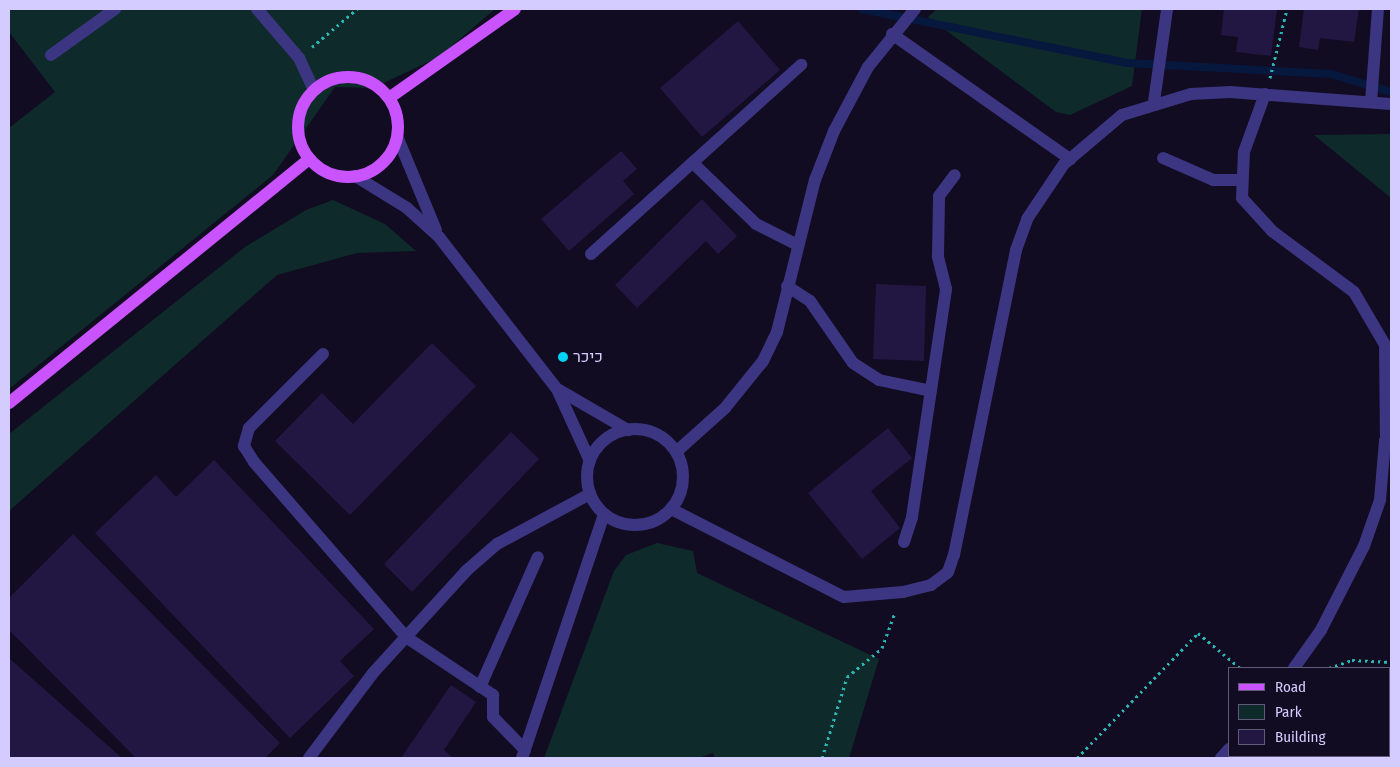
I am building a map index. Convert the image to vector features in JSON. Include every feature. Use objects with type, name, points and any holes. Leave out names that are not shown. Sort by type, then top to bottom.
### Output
[{"type":"main road","points":[[389,98],[515,9]]},
{"type":"main road","points":[[362,78],[389,98],[396,112],[397,136],[388,158],[376,168],[355,176],[334,175],[309,159],[301,146],[299,116],[314,90],[328,80],[362,78]]},
{"type":"main road","points":[[9,403],[309,159]]},
{"type":"street","points":[[51,55],[115,9]]},
{"type":"street","points":[[257,9],[299,58],[314,90]]},
{"type":"street","points":[[676,452],[725,408],[759,367],[777,332],[798,244],[834,131],[868,67],[892,34],[915,9]]},
{"type":"street","points":[[1154,102],[1166,9]]},
{"type":"street","points":[[1371,102],[1378,9]]},
{"type":"street","points":[[892,34],[1070,159]]},
{"type":"street","points":[[591,254],[695,165],[801,65]]},
{"type":"street","points":[[672,509],[844,597],[903,592],[931,585],[948,572],[954,555],[1016,250],[1026,219],[1070,159],[1122,115],[1154,102],[1191,94],[1265,94],[1391,104]]},
{"type":"street","points":[[1265,94],[1240,180],[1242,198],[1251,212],[1354,292],[1384,340],[1391,355]]},
{"type":"street","points":[[397,136],[439,237]]},
{"type":"street","points":[[1162,158],[1213,180],[1240,180]]},
{"type":"street","points":[[695,165],[756,224],[798,244]]},
{"type":"street","points":[[904,542],[931,391],[946,288],[936,227],[939,196],[955,175]]},
{"type":"street","points":[[355,176],[408,208],[439,237],[557,389],[590,461],[590,494],[604,514],[631,525],[653,521],[672,509],[683,475],[676,452],[658,435],[628,430],[595,415],[557,389]]},
{"type":"street","points":[[787,286],[810,301],[853,363],[879,380],[931,391]]},
{"type":"street","points":[[1380,499],[1385,440],[1384,340]]},
{"type":"street","points":[[323,354],[249,428],[244,446],[254,462],[406,637],[493,695],[493,717],[523,754]]},
{"type":"street","points":[[590,461],[608,437],[628,430]]},
{"type":"street","points":[[1385,440],[1391,452]]},
{"type":"street","points":[[1295,667],[1340,596],[1380,499],[1391,480]]},
{"type":"street","points":[[309,758],[406,637],[498,544],[590,494]]},
{"type":"street","points":[[523,754],[604,514]]},
{"type":"street","points":[[480,687],[538,557]]},
{"type":"path","points":[[299,58],[357,9]]},
{"type":"path","points":[[1265,94],[1281,49],[1287,9]]},
{"type":"path","points":[[822,758],[847,677],[882,648],[903,592]]},
{"type":"path","points":[[1077,758],[1198,634],[1239,667]]},
{"type":"path","points":[[1332,667],[1352,660],[1391,662]]},
{"type":"green space","points":[[9,9],[495,9],[439,57],[373,88],[335,87],[273,175],[9,389],[9,128],[55,92],[9,32]]},
{"type":"green space","points":[[937,9],[1142,9],[1132,86],[1070,115],[1056,112],[928,17]]},
{"type":"green space","points":[[1391,134],[1391,198],[1314,135]]},
{"type":"green space","points":[[333,200],[385,224],[416,251],[357,253],[277,275],[9,511],[9,434],[245,247],[306,210]]},
{"type":"green space","points":[[657,543],[693,551],[697,573],[879,659],[849,758],[715,758],[713,753],[699,758],[544,758],[614,571],[626,555]]},
{"type":"building","points":[[1224,9],[1277,9],[1271,56],[1236,52],[1238,37],[1221,35]]},
{"type":"building","points":[[1304,9],[1359,9],[1354,42],[1320,38],[1318,50],[1299,47]]},
{"type":"building","points":[[738,21],[780,70],[702,137],[660,88]]},
{"type":"building","points":[[621,151],[637,169],[623,181],[634,194],[569,251],[541,219]]},
{"type":"building","points":[[702,199],[737,236],[718,254],[706,241],[637,308],[615,285]]},
{"type":"building","points":[[876,284],[926,286],[924,361],[873,359]]},
{"type":"building","points":[[432,343],[476,386],[350,515],[275,441],[322,393],[353,424]]},
{"type":"building","points":[[888,428],[912,458],[871,491],[900,528],[862,559],[808,493]]},
{"type":"building","points":[[511,432],[539,459],[412,592],[384,564]]},
{"type":"building","points":[[214,460],[374,629],[340,661],[354,676],[290,738],[95,533],[156,475],[176,497]]},
{"type":"building","points":[[73,534],[280,743],[265,758],[136,758],[9,630],[9,598]]},
{"type":"building","points":[[9,658],[122,758],[9,758]]},
{"type":"building","points":[[451,685],[476,702],[444,750],[453,758],[401,758]]},
{"type":"waterway","points":[[862,9],[1128,63],[1331,74],[1391,92]]},
{"type":"place","name":"כיכר","points":[[563,357]]}]
